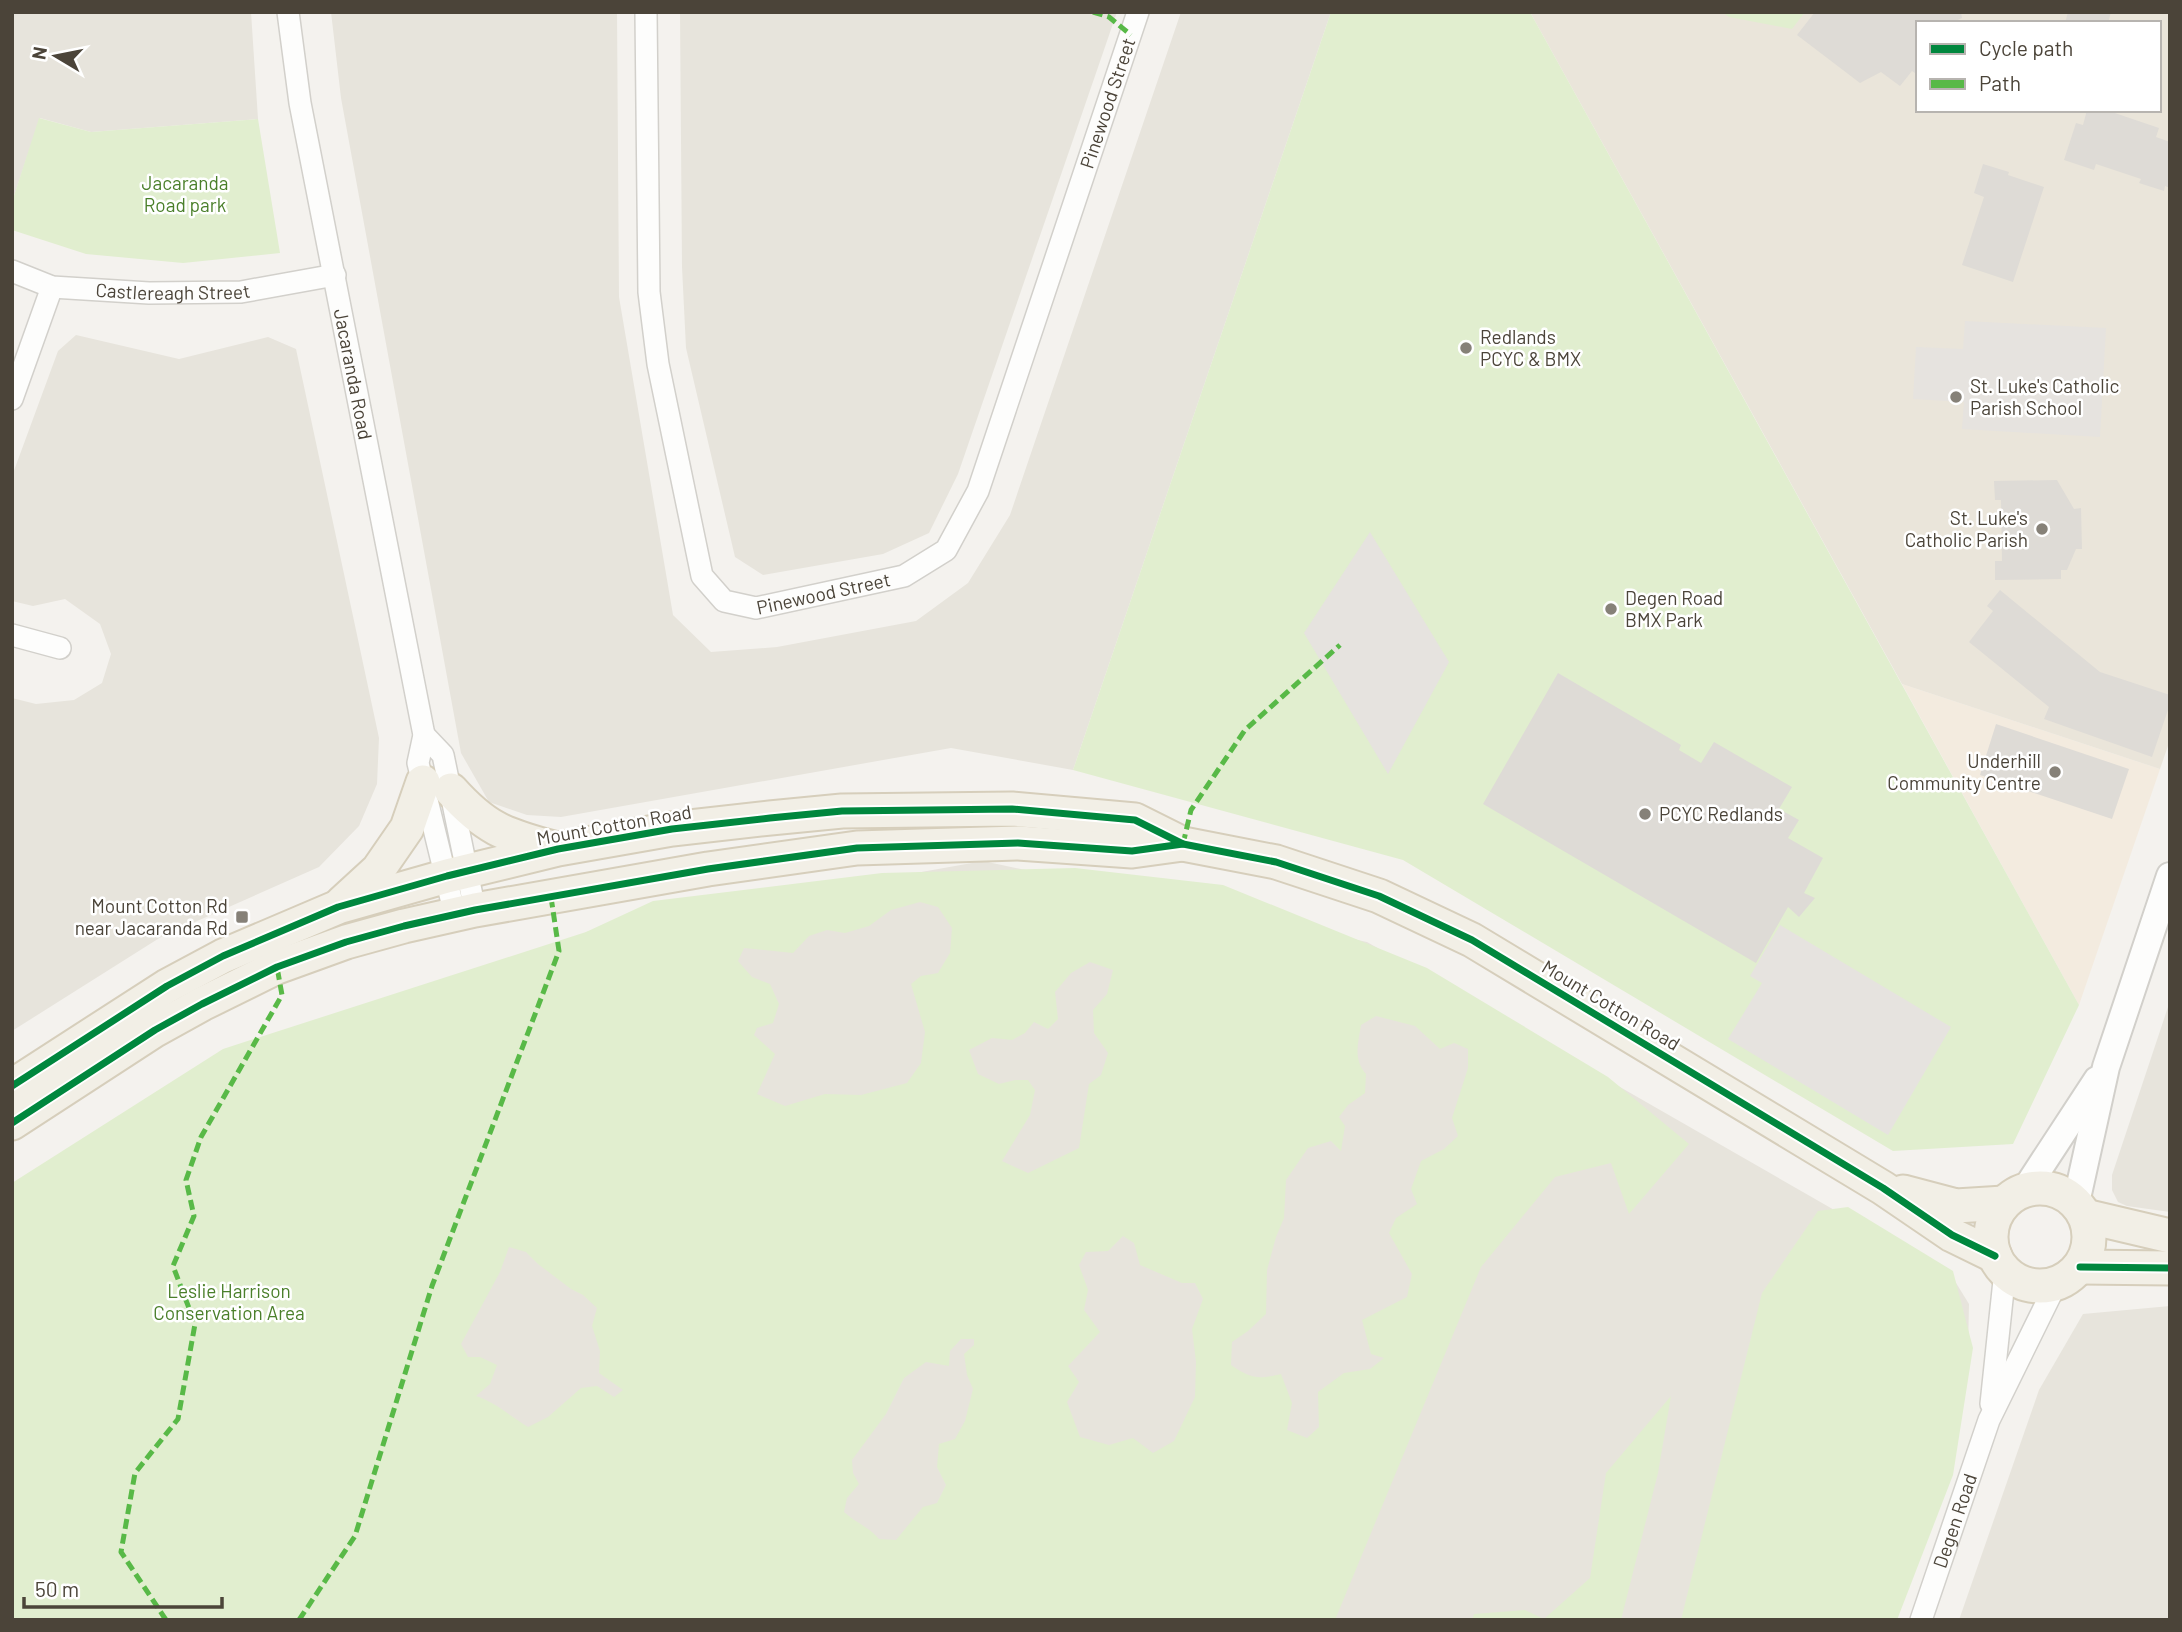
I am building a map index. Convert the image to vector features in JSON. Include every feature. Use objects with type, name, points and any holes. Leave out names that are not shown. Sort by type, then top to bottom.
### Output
[{"type":"main road","points":[[338,907],[378,870],[437,786],[494,829],[510,837],[558,849]]},
{"type":"main road","name":"Mount Cotton Road","points":[[12,1086],[167,986],[223,956],[338,907],[457,873],[558,849],[672,830],[770,818],[842,811],[1012,809],[1135,820],[1183,844],[1276,862],[1366,892],[1472,940],[1883,1188],[1952,1235],[2000,1263]]},
{"type":"main road","name":"Mount Cotton Road","points":[[12,1123],[155,1030],[277,967],[346,942],[465,913],[708,869],[857,848],[1018,844],[1132,851],[1183,844]]},
{"type":"main road","points":[[2068,1275],[2086,1255],[2090,1242],[2089,1229],[2081,1210],[2065,1194],[2052,1188],[2038,1187],[2014,1197],[1996,1215],[1991,1242],[2000,1263],[2015,1279],[2029,1285],[2043,1286],[2068,1275],[2170,1268]]},
{"type":"main road","name":"Mount Cotton Road","points":[[1883,1188],[1956,1206],[2014,1197]]},
{"type":"main road","points":[[2081,1210],[2170,1236]]},
{"type":"street","name":"Jacaranda Road","points":[[288,12],[300,103],[424,735],[418,762],[437,786],[465,913]]},
{"type":"street","name":"Pinewood Street","points":[[646,12],[649,292],[658,364],[702,576],[724,601],[756,608],[904,576],[946,550],[978,491],[1138,12]]},
{"type":"street","name":"Castlereagh Street","points":[[12,271],[52,286],[149,293],[241,292],[335,275]]},
{"type":"street","points":[[12,399],[52,286]]},
{"type":"street","points":[[12,635],[60,648]]},
{"type":"street","name":"Jacaranda Road","points":[[424,735],[443,755],[437,786],[457,873]]},
{"type":"street","points":[[2081,1210],[2106,1067],[2170,876]]},
{"type":"street","points":[[2014,1197],[2106,1067]]},
{"type":"street","name":"Degen Road","points":[[1989,1420],[2000,1263]]},
{"type":"street","name":"Degen Road","points":[[1921,1620],[1989,1420],[2068,1275]]},
{"type":"shaded area","points":[[12,12],[251,12],[258,119],[91,132],[40,118],[12,202]]},
{"type":"shaded area","points":[[331,12],[617,12],[619,297],[673,615],[711,652],[777,647],[916,621],[968,583],[1010,515],[1181,12],[1331,12],[1073,770],[951,748],[561,817],[527,815],[489,802],[461,753],[341,98]]},
{"type":"shaded area","points":[[680,12],[1117,12],[958,474],[929,533],[883,554],[763,575],[735,557],[686,348],[682,267]]},
{"type":"shaded area","name":"St. Luke's Catholic Parish School","points":[[1530,12],[2170,12],[2170,740],[2160,769],[1902,684]]},
{"type":"shaded area","points":[[1965,321],[2106,328],[2100,437],[1962,429],[1964,402],[1913,399],[1916,347],[1963,349]]},
{"type":"shaded area","points":[[76,335],[179,359],[268,337],[296,349],[379,738],[377,784],[359,826],[319,867],[161,937],[12,1031],[12,698],[36,704],[74,700],[102,683],[111,654],[100,624],[65,599],[33,606],[12,601],[12,476],[58,351]]},
{"type":"shaded area","points":[[1370,532],[1449,662],[1388,774],[1304,633]]},
{"type":"shaded area","points":[[1902,684],[2160,769],[2079,1005]]},
{"type":"shaded area","points":[[983,861],[1367,942],[1953,1278],[1969,1304],[1968,1350],[1875,1620],[348,1620],[586,932]]},
{"type":"shaded area","points":[[1780,925],[1951,1027],[1888,1135],[1728,1039],[1762,983],[1750,976]]},
{"type":"shaded area","points":[[2170,1001],[2170,1212],[2127,1206],[2118,1202],[2112,1190],[2112,1175]]},
{"type":"shaded area","points":[[2170,1306],[2170,1620],[1959,1620],[2039,1390],[2083,1314]]},
{"type":"green space","name":"Redlands PCYC & BMX","points":[[1331,12],[1530,12],[2079,1005],[2013,1144],[1893,1151],[1403,860],[1073,770]]},
{"type":"green space","points":[[1722,12],[1805,12],[1792,29],[1729,17]]},
{"type":"green space","name":"Jacaranda Road park","points":[[39,118],[91,132],[258,119],[280,253],[183,263],[86,254],[12,230],[12,202]]},
{"type":"green space","name":"Leslie Harrison Conservation Area","points":[[1075,868],[1223,885],[1427,968],[1608,1077],[1689,1144],[1629,1214],[1611,1163],[1555,1177],[1481,1267],[1335,1620],[12,1620],[12,1183],[223,1049],[586,932],[653,901],[882,873]],"holes":[[[920,902],[938,907],[952,928],[950,953],[938,973],[921,976],[911,984],[925,1032],[921,1063],[907,1083],[861,1095],[825,1094],[785,1106],[757,1094],[775,1054],[754,1035],[757,1028],[773,1023],[779,1004],[770,984],[752,977],[738,961],[744,948],[793,953],[809,936],[827,930],[845,933],[869,926],[891,910]],[[1090,962],[1113,970],[1107,994],[1093,1010],[1094,1033],[1108,1053],[1101,1075],[1089,1084],[1079,1148],[1028,1173],[1002,1161],[1030,1115],[1035,1090],[1028,1080],[999,1084],[978,1074],[969,1050],[992,1038],[1012,1040],[1025,1033],[1034,1022],[1048,1029],[1058,1019],[1055,992],[1071,973]],[[1376,1016],[1415,1026],[1440,1049],[1454,1043],[1468,1049],[1468,1068],[1452,1118],[1458,1136],[1444,1149],[1421,1161],[1411,1189],[1417,1204],[1396,1218],[1389,1233],[1412,1274],[1407,1297],[1362,1320],[1371,1354],[1384,1358],[1370,1369],[1344,1373],[1318,1392],[1319,1427],[1307,1438],[1287,1430],[1292,1403],[1281,1374],[1260,1377],[1249,1375],[1231,1365],[1232,1342],[1266,1314],[1267,1270],[1284,1218],[1286,1180],[1308,1148],[1331,1141],[1341,1151],[1345,1126],[1339,1117],[1348,1105],[1365,1093],[1366,1074],[1359,1063],[1361,1025]],[[1123,1236],[1134,1243],[1140,1265],[1182,1283],[1195,1283],[1203,1299],[1192,1329],[1196,1362],[1195,1397],[1174,1441],[1153,1453],[1133,1438],[1109,1445],[1080,1437],[1067,1402],[1079,1382],[1068,1366],[1100,1332],[1084,1310],[1088,1290],[1079,1265],[1086,1252],[1108,1251]],[[509,1247],[526,1252],[597,1308],[592,1326],[600,1351],[599,1373],[623,1390],[614,1397],[597,1386],[581,1388],[548,1417],[528,1427],[476,1396],[490,1384],[497,1365],[480,1357],[468,1357],[461,1344],[500,1272]],[[961,1339],[974,1339],[974,1345],[964,1354],[967,1375],[973,1389],[965,1421],[955,1439],[939,1444],[937,1467],[946,1485],[937,1503],[923,1507],[896,1540],[879,1539],[844,1512],[847,1498],[859,1484],[853,1473],[852,1460],[886,1414],[904,1378],[926,1362],[949,1366],[950,1351]]]},
{"type":"green space","points":[[1848,1207],[1953,1271],[1973,1348],[1953,1475],[1897,1620],[1681,1620],[1762,1293],[1818,1211]]},
{"type":"green space","points":[[1671,1396],[1658,1473],[1621,1620],[1472,1620],[1474,1614],[1525,1610],[1544,1619],[1590,1578],[1606,1473]]},
{"type":"building","points":[[1815,12],[1961,12],[1962,18],[1955,21],[1916,21],[1916,72],[1912,71],[1900,86],[1881,72],[1860,83],[1797,35]]},
{"type":"building","points":[[2068,12],[2111,12],[2109,21],[2066,21]]},
{"type":"building","points":[[2086,112],[2112,112],[2159,128],[2156,137],[2170,142],[2170,188],[2165,186],[2164,191],[2139,183],[2141,179],[2096,164],[2094,170],[2064,160],[2076,123],[2083,125]]},
{"type":"building","points":[[1983,164],[2044,187],[2013,282],[1962,265],[1984,197],[1974,193]]},
{"type":"building","name":"St. Luke's Catholic Parish","points":[[2057,480],[2074,509],[2081,508],[2082,549],[2076,549],[2067,570],[2061,570],[2061,579],[1995,580],[1995,561],[2002,561],[2001,500],[1995,500],[1994,481]]},
{"type":"building","points":[[2000,590],[2100,672],[2170,695],[2170,704],[2152,757],[2044,719],[2049,707],[1969,642],[1993,611],[1987,606]]},
{"type":"building","name":"PCYC Redlands","points":[[1558,673],[1681,745],[1679,750],[1701,763],[1714,742],[1792,787],[1779,809],[1799,820],[1788,838],[1823,858],[1804,893],[1815,898],[1799,917],[1788,907],[1756,963],[1483,804]]},
{"type":"building","name":"Underhill Community Centre","points":[[1996,724],[2129,769],[2112,819],[1980,775]]},
{"type":"marked path","points":[[1093,12],[1109,17],[1131,35]]},
{"type":"marked path","points":[[1183,844],[1191,810],[1245,730],[1340,645]]},
{"type":"marked path","points":[[299,1620],[355,1536],[432,1286],[559,951],[551,897]]},
{"type":"marked path","points":[[166,1620],[121,1552],[135,1473],[178,1419],[195,1324],[173,1266],[194,1216],[186,1180],[201,1137],[282,995],[277,967]]},
{"type":"cycle path","points":[[12,1086],[167,986],[223,956],[338,907],[447,876],[558,849],[672,829],[842,811],[1012,809],[1135,820],[1183,844],[1276,862],[1379,896],[1472,940],[1883,1188],[1952,1235],[1995,1256]]},
{"type":"cycle path","points":[[12,1123],[155,1030],[202,1004],[277,967],[346,942],[404,926],[475,910],[708,869],[857,848],[1018,843],[1132,851],[1183,844]]},
{"type":"cycle path","points":[[2080,1267],[2170,1268]]},
{"type":"place","name":"Redlands PCYC & BMX","points":[[1466,348]]},
{"type":"place","name":"St. Luke's Catholic Parish School","points":[[1956,397]]},
{"type":"place","name":"St. Luke's Catholic Parish","points":[[2042,529]]},
{"type":"place","name":"Degen Road BMX Park","points":[[1611,609]]},
{"type":"place","name":"Underhill Community Centre","points":[[2055,772]]},
{"type":"place","name":"PCYC Redlands","points":[[1645,814]]},
{"type":"place","name":"Mount Cotton Rd near Jacaranda Rd","points":[[242,917]]}]
